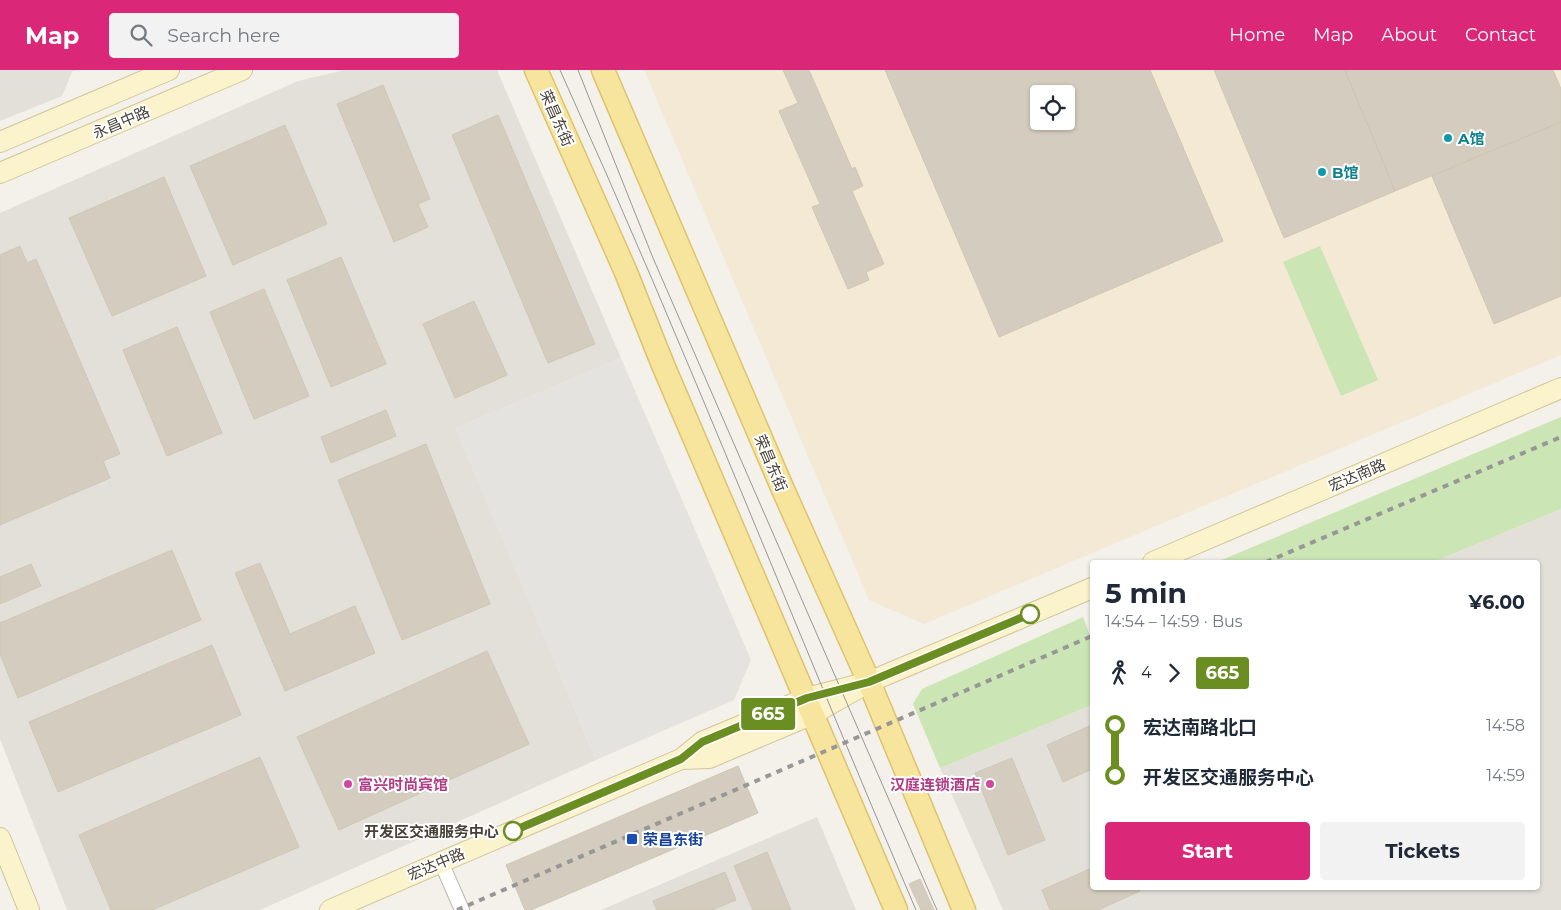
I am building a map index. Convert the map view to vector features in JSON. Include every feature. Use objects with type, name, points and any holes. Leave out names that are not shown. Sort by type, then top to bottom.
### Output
[{"type":"main road","name":"荣昌东街","points":[[536,70],[625,270],[663,365],[896,910]]},
{"type":"main road","name":"荣昌东街","points":[[603,70],[781,485],[869,682],[964,910]]},
{"type":"street","name":"永昌中路","points":[[0,142],[169,70]]},
{"type":"street","name":"永昌中路","points":[[0,173],[242,70]]},
{"type":"street","name":"宏达南路","points":[[1158,560],[1561,388]]},
{"type":"street","points":[[869,682],[1090,589]]},
{"type":"street","name":"宏达中路","points":[[330,910],[681,759],[702,742],[810,706],[869,682]]},
{"type":"street","points":[[0,838],[30,910]]},
{"type":"street","points":[[441,862],[462,910]]},
{"type":"shaded area","points":[[0,70],[76,70],[72,72],[62,96],[0,121]]},
{"type":"shaded area","points":[[345,70],[497,70],[621,358],[456,428],[596,760],[260,910],[67,910],[0,739],[0,213],[298,81]]},
{"type":"shaded area","points":[[644,70],[1561,70],[1561,355],[924,624],[869,600]]},
{"type":"shaded area","points":[[621,358],[751,660],[734,700],[596,760],[455,428]]},
{"type":"shaded area","points":[[1561,509],[1561,910],[1003,910],[940,768],[1090,706],[1090,890],[1540,890],[1540,560],[1438,560]]},
{"type":"shaded area","points":[[817,817],[856,910],[601,910]]},
{"type":"green space","points":[[1320,246],[1378,380],[1341,396],[1283,262]]},
{"type":"green space","points":[[1561,417],[1561,509],[1438,560],[1222,560]]},
{"type":"green space","points":[[1083,617],[1090,636],[1090,706],[940,768],[913,704],[922,689]]},
{"type":"building","points":[[783,70],[809,70],[852,169],[855,167],[863,186],[852,191],[884,264],[866,272],[869,280],[848,289],[812,207],[820,204],[779,111],[798,103]]},
{"type":"building","points":[[885,70],[1150,70],[1223,241],[999,337]]},
{"type":"building","name":"B馆","points":[[1214,70],[1345,70],[1395,191],[1284,238]]},
{"type":"building","name":"A馆","points":[[1345,70],[1553,70],[1561,89],[1561,122],[1395,191]]},
{"type":"building","points":[[383,85],[430,199],[418,204],[428,227],[394,242],[337,104]]},
{"type":"building","points":[[498,115],[595,344],[548,363],[452,135]]},
{"type":"building","points":[[1561,122],[1561,296],[1494,324],[1432,176]]},
{"type":"building","points":[[285,125],[327,224],[233,265],[190,166]]},
{"type":"building","points":[[164,177],[206,276],[112,316],[69,218]]},
{"type":"building","points":[[20,246],[27,263],[36,259],[120,454],[103,461],[110,478],[0,525],[0,255]]},
{"type":"building","points":[[341,257],[386,364],[331,387],[287,280]]},
{"type":"building","points":[[264,289],[309,396],[254,419],[210,312]]},
{"type":"building","points":[[474,301],[507,375],[455,398],[423,324]]},
{"type":"building","points":[[177,327],[222,433],[167,456],[123,350]]},
{"type":"building","points":[[386,410],[396,436],[331,463],[321,437]]},
{"type":"building","points":[[426,444],[490,604],[402,640],[338,480]]},
{"type":"building","points":[[172,550],[201,620],[18,698],[0,654],[0,623]]},
{"type":"building","points":[[260,563],[290,634],[355,606],[375,653],[285,691],[235,573]]},
{"type":"building","points":[[31,564],[41,586],[0,604],[0,577]]},
{"type":"building","points":[[212,645],[241,715],[58,792],[29,722]]},
{"type":"building","points":[[487,651],[529,744],[339,830],[297,737]]},
{"type":"building","points":[[1090,726],[1090,770],[1063,782],[1047,745]]},
{"type":"building","points":[[260,757],[299,847],[152,910],[111,910],[79,835]]},
{"type":"building","points":[[1012,758],[1045,840],[1008,855],[975,773]]},
{"type":"building","name":"荣昌东街","points":[[738,766],[758,813],[531,910],[525,910],[506,865]]},
{"type":"building","points":[[767,852],[791,910],[753,910],[734,866]]},
{"type":"building","points":[[1090,869],[1090,890],[1140,891],[1098,910],[1050,910],[1042,890]]},
{"type":"building","points":[[725,872],[736,900],[712,910],[657,910],[653,901]]},
{"type":"building","points":[[920,879],[934,910],[921,910],[909,884]]},
{"type":"tram line","points":[[560,70],[652,279],[916,910]]},
{"type":"tram line","points":[[578,70],[653,258],[937,910]]},
{"type":"railway","points":[[1271,560],[1561,437]]},
{"type":"railway","points":[[457,910],[1090,637]]},
{"type":"bus line","name":"665","points":[[513,831],[681,759],[702,742],[744,724],[807,698],[869,682],[1030,614]]},
{"type":"place","name":"A馆","points":[[1448,138]]},
{"type":"place","name":"B馆","points":[[1322,172]]},
{"type":"place","name":"富兴时尚宾馆","points":[[348,784]]},
{"type":"place","name":"汉庭连锁酒店","points":[[990,784]]},
{"type":"place","name":"开发区交通服务中心","points":[[513,831]]},
{"type":"place","name":"荣昌东街","points":[[632,839]]}]
